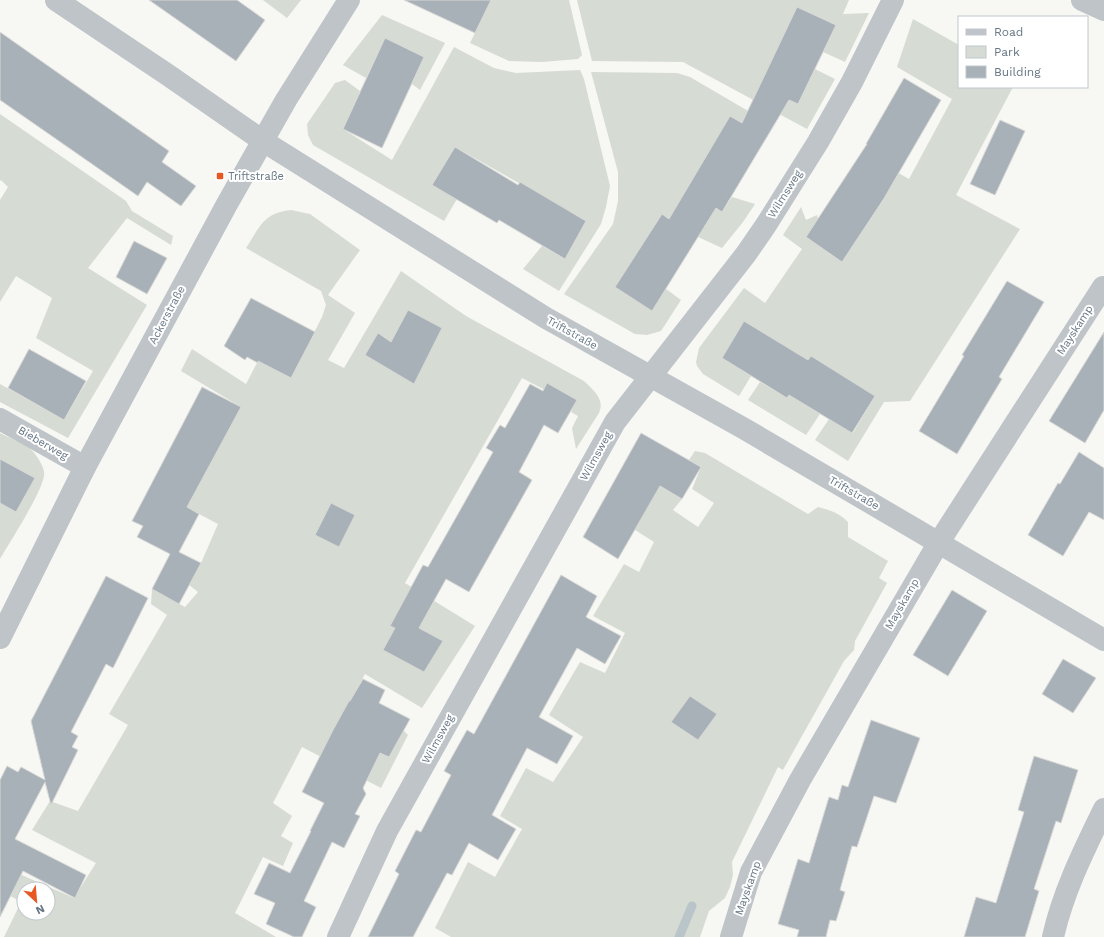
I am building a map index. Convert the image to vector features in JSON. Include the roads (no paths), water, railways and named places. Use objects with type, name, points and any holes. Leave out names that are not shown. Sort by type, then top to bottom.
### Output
[{"type":"street","name":"Triftstraße","points":[[56,0],[263,141],[546,318],[743,428],[1104,640]]},
{"type":"street","name":"Ackerstraße","points":[[0,638],[85,467],[227,204],[286,100],[349,0]]},
{"type":"street","name":"Wilmsweg","points":[[338,937],[387,832],[615,422],[746,254],[818,142],[852,82],[893,0]]},
{"type":"street","points":[[1082,0],[1104,10]]},
{"type":"street","name":"Mayskamp","points":[[731,937],[751,872],[804,773],[938,542],[1103,287]]},
{"type":"street","name":"Bieberweg","points":[[0,419],[85,467]]},
{"type":"street","points":[[1053,937],[1056,923],[1074,873],[1104,809]]},
{"type":"waterway","points":[[679,937],[692,906]]},
{"type":"place","name":"Triftstraße","points":[[220,176]]}]
